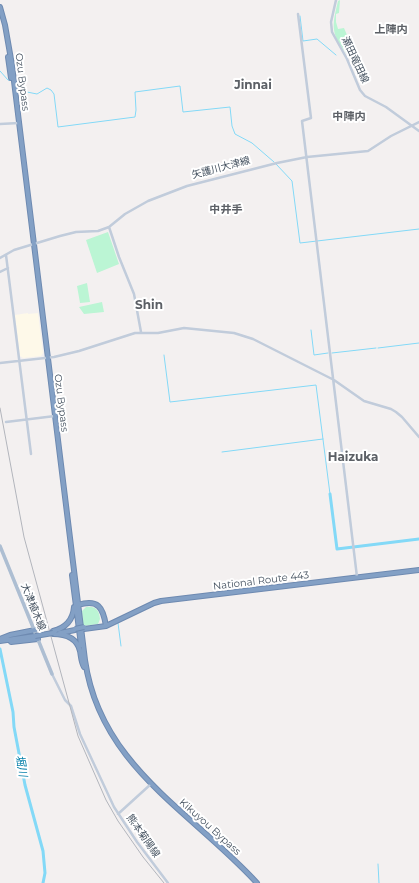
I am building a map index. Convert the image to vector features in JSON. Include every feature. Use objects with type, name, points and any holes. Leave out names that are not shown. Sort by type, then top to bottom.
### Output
[{"type":"highway","name":"Ozu Bypass","points":[[0,7],[5,25],[12,65],[46,358],[87,671],[98,709],[108,728],[121,750],[150,784]]},
{"type":"highway","name":"Ozu Bypass","points":[[0,17],[7,49],[18,123]]},
{"type":"highway","name":"Ozu Bypass","points":[[54,416],[73,583],[78,606],[84,667],[92,699],[105,729],[127,761],[150,784]]},
{"type":"highway","name":"National Route 443","points":[[53,633],[116,622],[161,601],[419,570]]},
{"type":"highway","points":[[53,633],[68,623],[73,616],[73,583]]},
{"type":"highway","points":[[78,606],[92,605],[98,608],[105,625]]},
{"type":"highway","points":[[1,640],[53,633],[65,635],[75,641],[79,648],[84,667]]},
{"type":"highway","name":"Kikuyou Bypass","points":[[150,784],[254,883]]},
{"type":"highway","name":"Kikuyou Bypass","points":[[150,784],[233,858],[257,883]]},
{"type":"main road","name":"大津植木線","points":[[0,546],[52,674]]},
{"type":"street","name":"瀬田竜田線","points":[[336,0],[332,19],[332,32],[347,59],[360,90],[365,96],[386,107],[410,126]]},
{"type":"street","points":[[298,14],[311,118],[302,121],[358,577]]},
{"type":"street","name":"矢護川大津線","points":[[0,258],[14,250],[65,234],[91,232],[109,228],[132,210],[148,201],[176,190],[260,166],[307,157],[368,151],[391,136],[419,122]]},
{"type":"street","points":[[0,124],[18,123]]},
{"type":"street","points":[[410,126],[419,131]]},
{"type":"street","points":[[109,228],[134,294],[140,332]]},
{"type":"street","points":[[6,255],[31,454]]},
{"type":"street","points":[[0,272],[8,268]]},
{"type":"street","points":[[0,363],[46,358],[78,351],[126,335],[140,332],[158,333],[184,328],[234,333],[253,339],[334,380],[364,401],[391,409],[402,416],[419,437]]},
{"type":"street","points":[[6,422],[54,416]]},
{"type":"street","points":[[52,674],[65,700],[71,706],[80,734],[118,814]]},
{"type":"street","name":"熊本菊陽線","points":[[150,784],[118,814],[168,883]]},
{"type":"shaded area","points":[[38,313],[43,353],[41,356],[23,358],[20,356],[15,315]]},
{"type":"green space","points":[[340,0],[339,13],[336,14],[336,22],[338,29],[344,28],[347,35],[344,38],[347,44],[345,46],[349,54],[348,55],[338,41],[334,30],[334,17],[338,1]]},
{"type":"green space","points":[[108,232],[119,264],[97,273],[86,240]]},
{"type":"green space","points":[[87,283],[90,302],[80,303],[77,286]]},
{"type":"green space","points":[[102,302],[104,312],[84,314],[79,307]]},
{"type":"green space","points":[[86,607],[95,608],[98,611],[100,619],[98,624],[83,626],[82,611]]},
{"type":"waterway","points":[[300,16],[303,41],[317,39],[336,55]]},
{"type":"waterway","points":[[0,71],[8,80],[13,81]]},
{"type":"waterway","points":[[16,82],[27,92],[37,94],[47,88],[51,90],[54,94],[58,127],[135,117],[135,92],[180,86],[183,112],[230,107],[232,126],[235,134],[252,143],[274,162]]},
{"type":"waterway","points":[[276,164],[292,181],[300,243],[419,229]]},
{"type":"waterway","points":[[311,330],[314,355],[328,353]]},
{"type":"waterway","points":[[378,348],[419,343]]},
{"type":"waterway","points":[[332,353],[376,348]]},
{"type":"waterway","points":[[164,355],[170,402],[316,385],[330,494]]},
{"type":"waterway","points":[[222,452],[323,439]]},
{"type":"waterway","points":[[330,494],[337,549],[419,539]]},
{"type":"waterway","points":[[118,623],[121,646]]},
{"type":"waterway","name":"堀川","points":[[0,649],[13,712],[14,727],[25,785],[43,851],[45,873],[43,883]]},
{"type":"waterway","points":[[378,864],[379,883]]},
{"type":"railway","points":[[0,408],[24,537],[78,736],[106,800],[118,821],[143,857],[164,883]]},
{"type":"district","name":"上陣内","points":[[391,30]]},
{"type":"district","name":"Jinnai","points":[[253,85]]},
{"type":"district","name":"中陣内","points":[[349,117]]},
{"type":"district","name":"中井手","points":[[226,210]]},
{"type":"district","name":"Shin","points":[[149,305]]},
{"type":"district","name":"Haizuka","points":[[353,457]]}]
